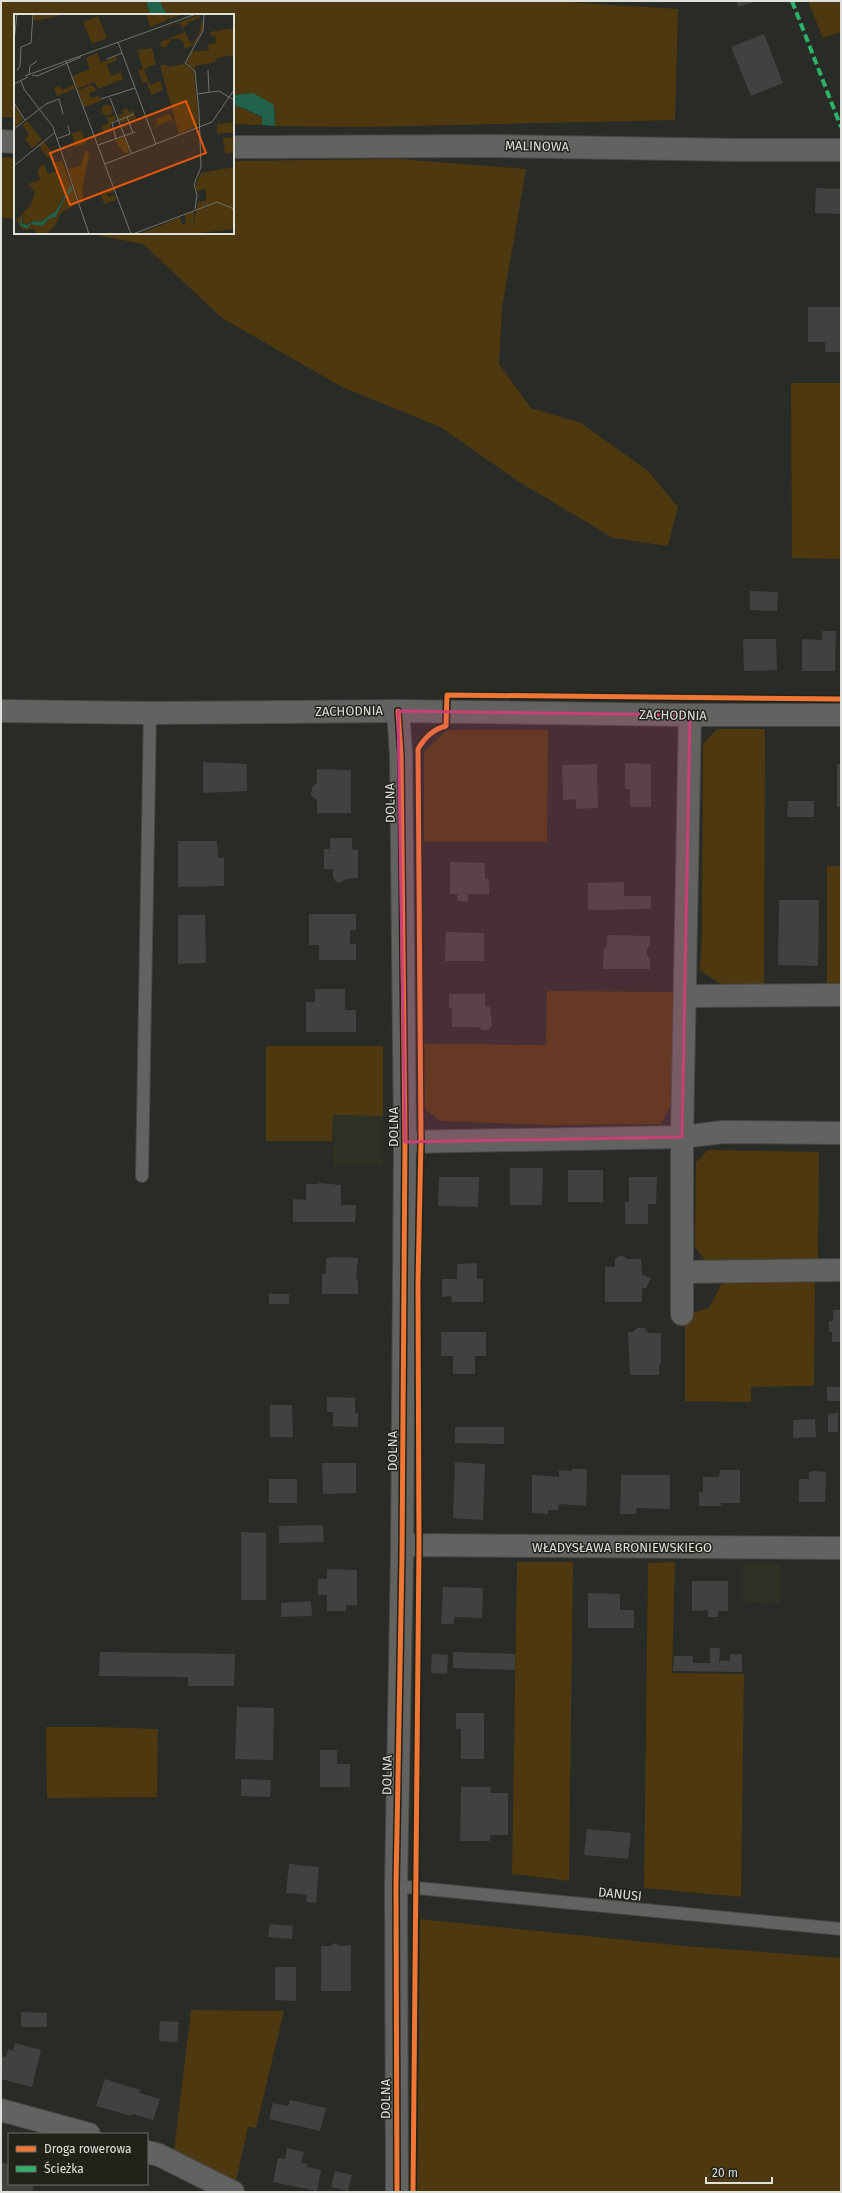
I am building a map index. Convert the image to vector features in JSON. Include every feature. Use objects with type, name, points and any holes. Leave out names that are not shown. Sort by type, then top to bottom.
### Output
[{"type":"street","points":[[1,141],[14,142]]},
{"type":"street","name":"MALINOWA","points":[[234,148],[489,146],[841,150]]},
{"type":"street","name":"ZACHODNIA","points":[[1,711],[150,713],[398,711],[690,715],[841,714]]},
{"type":"street","name":"DOLNA","points":[[397,2192],[396,1886],[402,1545],[405,1142],[401,764],[398,711]]},
{"type":"street","points":[[682,1314],[682,1137],[690,715]]},
{"type":"street","points":[[685,996],[841,995]]},
{"type":"street","points":[[405,1142],[682,1137],[723,1132],[841,1133]]},
{"type":"street","points":[[682,1272],[841,1270]]},
{"type":"street","name":"WŁADYSŁAWA BRONIEWSKIEGO","points":[[402,1545],[841,1548]]},
{"type":"street","points":[[1,2110],[85,2133]]},
{"type":"street","points":[[148,2152],[159,2155],[233,2192]]},
{"type":"lane","points":[[142,1176],[150,713]]},
{"type":"lane","name":"DANUSI","points":[[396,1886],[841,1929]]},
{"type":"highlighted area","points":[[398,711],[690,715],[682,1137],[405,1142]]},
{"type":"shaded area","points":[[1,1],[146,1],[150,14],[14,14],[14,117],[1,117]]},
{"type":"shaded area","points":[[146,1],[161,1],[161,5],[167,14],[150,14]]},
{"type":"shaded area","points":[[161,1],[549,1],[678,9],[675,120],[360,127],[275,126],[275,112],[253,93],[234,95],[234,14],[167,14],[161,5]]},
{"type":"shaded area","points":[[808,1],[841,1],[841,32],[823,38]]},
{"type":"shaded area","points":[[253,93],[274,105],[275,126],[262,125],[262,117],[241,107],[234,106],[234,95]]},
{"type":"shaded area","points":[[234,106],[241,107],[262,118],[262,125],[234,124]]},
{"type":"shaded area","points":[[1,157],[14,158],[14,220],[1,217]]},
{"type":"shaded area","points":[[399,159],[526,169],[502,308],[499,364],[531,408],[581,423],[648,471],[678,507],[668,546],[613,538],[521,483],[440,427],[342,387],[222,318],[143,244],[90,234],[234,234],[234,161]]},
{"type":"shaded area","points":[[791,383],[841,383],[841,559],[792,558]]},
{"type":"shaded area","points":[[717,729],[765,729],[764,987],[725,987],[700,970],[702,931],[703,744]]},
{"type":"shaded area","points":[[447,730],[548,730],[547,842],[424,842],[424,752]]},
{"type":"shaded area","points":[[827,866],[841,866],[841,986],[827,986]]},
{"type":"shaded area","points":[[547,991],[676,992],[675,1096],[661,1124],[550,1125],[440,1121],[422,1106],[423,1044],[546,1045]]},
{"type":"shaded area","points":[[266,1046],[383,1046],[383,1116],[333,1115],[332,1141],[266,1141]]},
{"type":"shaded area","points":[[333,1115],[383,1116],[383,1166],[333,1166]]},
{"type":"shaded area","points":[[708,1150],[819,1152],[818,1262],[706,1261],[695,1247],[696,1162]]},
{"type":"shaded area","points":[[815,1282],[814,1386],[751,1387],[751,1402],[685,1401],[685,1315],[709,1308],[722,1283]]},
{"type":"shaded area","points":[[517,1562],[573,1562],[569,1881],[512,1874]]},
{"type":"shaded area","points":[[675,1562],[672,1673],[744,1674],[741,1897],[644,1888],[648,1563]]},
{"type":"shaded area","points":[[743,1564],[780,1564],[780,1603],[743,1602]]},
{"type":"shaded area","points":[[46,1727],[158,1729],[157,1797],[47,1798]]},
{"type":"shaded area","points":[[420,1919],[685,1946],[841,1958],[841,2192],[417,2192]]},
{"type":"shaded area","points":[[191,2010],[284,2011],[256,2128],[248,2127],[236,2181],[174,2151]]},
{"type":"building","points":[[737,1],[756,1],[738,7]]},
{"type":"building","points":[[764,34],[783,83],[751,96],[731,47]]},
{"type":"building","points":[[816,188],[841,189],[841,214],[815,213]]},
{"type":"building","points":[[808,307],[841,307],[841,352],[825,352],[825,342],[808,342]]},
{"type":"building","points":[[750,591],[778,592],[777,611],[750,610]]},
{"type":"building","points":[[822,631],[836,631],[835,671],[802,671],[802,639],[822,640]]},
{"type":"building","points":[[743,639],[776,639],[777,670],[744,671]]},
{"type":"building","points":[[203,762],[247,764],[247,791],[203,793]]},
{"type":"building","points":[[625,763],[651,764],[651,807],[630,807],[630,789],[625,789]]},
{"type":"building","points":[[597,764],[598,808],[576,809],[576,799],[563,800],[562,765]]},
{"type":"building","points":[[837,764],[841,764],[841,807],[837,807]]},
{"type":"building","points":[[317,769],[351,770],[351,813],[317,813],[317,800],[311,795],[312,787],[317,783]]},
{"type":"building","points":[[788,801],[814,801],[814,817],[787,817]]},
{"type":"building","points":[[330,838],[352,838],[352,849],[358,850],[358,878],[336,882],[333,877],[333,869],[324,869],[324,849],[330,849]]},
{"type":"building","points":[[178,841],[217,841],[218,858],[224,858],[224,886],[178,887]]},
{"type":"building","points":[[450,862],[485,863],[485,879],[489,879],[489,894],[468,894],[468,902],[457,901],[457,894],[450,894]]},
{"type":"building","points":[[624,882],[624,896],[651,896],[651,909],[588,910],[588,883]]},
{"type":"building","points":[[779,900],[819,900],[818,966],[778,965]]},
{"type":"building","points":[[309,914],[356,914],[356,930],[350,930],[350,944],[356,944],[356,960],[319,960],[319,945],[309,945]]},
{"type":"building","points":[[178,915],[205,915],[206,963],[178,964]]},
{"type":"building","points":[[446,932],[484,933],[484,961],[445,961]]},
{"type":"building","points":[[607,935],[650,936],[650,945],[647,949],[647,955],[650,959],[650,969],[603,969],[604,949],[607,947]]},
{"type":"building","points":[[315,989],[345,989],[345,1010],[356,1010],[356,1032],[306,1032],[306,1002],[315,1002]]},
{"type":"building","points":[[449,994],[485,994],[485,1006],[490,1007],[492,1026],[488,1030],[482,1030],[479,1027],[452,1027],[452,1008],[449,1008]]},
{"type":"building","points":[[510,1168],[543,1168],[542,1205],[510,1205]]},
{"type":"building","points":[[568,1170],[603,1170],[603,1202],[568,1202]]},
{"type":"building","points":[[439,1177],[479,1177],[478,1207],[438,1206]]},
{"type":"building","points":[[629,1177],[657,1177],[656,1204],[648,1204],[648,1224],[625,1224],[625,1202],[629,1202]]},
{"type":"building","points":[[318,1183],[341,1185],[341,1205],[356,1205],[355,1222],[293,1222],[293,1199],[306,1200],[306,1184]]},
{"type":"building","points":[[619,1256],[624,1256],[627,1259],[641,1259],[642,1275],[651,1278],[646,1288],[642,1288],[642,1302],[605,1302],[605,1267],[615,1267],[615,1259]]},
{"type":"building","points":[[326,1258],[358,1258],[356,1280],[358,1280],[358,1294],[322,1294],[322,1274],[326,1274]]},
{"type":"building","points":[[477,1263],[477,1279],[483,1279],[483,1302],[452,1302],[451,1296],[442,1297],[442,1279],[457,1279],[457,1264]]},
{"type":"building","points":[[269,1294],[289,1294],[289,1304],[269,1304]]},
{"type":"building","points":[[833,1310],[841,1310],[841,1342],[832,1342],[832,1332],[829,1332],[829,1321],[833,1321]]},
{"type":"building","points":[[637,1328],[644,1328],[648,1333],[661,1333],[661,1364],[659,1364],[659,1375],[630,1375],[628,1332],[633,1332]]},
{"type":"building","points":[[441,1332],[486,1332],[486,1356],[475,1356],[475,1374],[453,1374],[453,1356],[441,1356]]},
{"type":"building","points":[[827,1387],[841,1387],[841,1401],[827,1401]]},
{"type":"building","points":[[327,1397],[355,1398],[355,1413],[358,1413],[358,1427],[333,1426],[333,1412],[327,1412]]},
{"type":"building","points":[[270,1405],[292,1405],[293,1437],[270,1437]]},
{"type":"building","points":[[838,1413],[838,1432],[828,1432],[828,1414]]},
{"type":"building","points":[[815,1419],[816,1437],[793,1438],[793,1420]]},
{"type":"building","points":[[455,1427],[504,1427],[504,1444],[455,1443]]},
{"type":"building","points":[[455,1462],[485,1464],[483,1520],[453,1518]]},
{"type":"building","points":[[322,1463],[356,1463],[356,1493],[323,1494]]},
{"type":"building","points":[[572,1469],[587,1469],[586,1506],[559,1504],[558,1510],[548,1510],[548,1514],[532,1513],[532,1475],[559,1477],[559,1470],[572,1471]]},
{"type":"building","points":[[720,1470],[740,1470],[740,1503],[721,1503],[721,1506],[699,1506],[699,1492],[703,1492],[703,1477],[719,1477]]},
{"type":"building","points":[[809,1472],[826,1472],[825,1502],[799,1502],[799,1479],[809,1479]]},
{"type":"building","points":[[621,1475],[670,1475],[670,1509],[637,1508],[636,1514],[620,1514]]},
{"type":"building","points":[[269,1479],[297,1479],[297,1503],[269,1503]]},
{"type":"building","points":[[323,1525],[324,1542],[279,1543],[279,1526]]},
{"type":"building","points":[[241,1532],[266,1533],[266,1600],[241,1600]]},
{"type":"building","points":[[327,1569],[357,1570],[357,1605],[346,1605],[346,1611],[327,1611],[327,1595],[318,1595],[318,1579],[327,1579]]},
{"type":"building","points":[[692,1581],[728,1581],[728,1611],[718,1611],[718,1617],[708,1617],[708,1610],[692,1611]]},
{"type":"building","points":[[443,1587],[483,1588],[482,1618],[454,1617],[454,1624],[441,1624]]},
{"type":"building","points":[[588,1593],[620,1594],[620,1610],[634,1610],[634,1628],[588,1628]]},
{"type":"building","points":[[311,1601],[312,1616],[281,1617],[281,1603]]},
{"type":"building","points":[[710,1648],[720,1648],[719,1663],[721,1660],[730,1661],[730,1654],[742,1654],[742,1672],[673,1671],[674,1656],[693,1656],[693,1663],[710,1663]]},
{"type":"building","points":[[100,1652],[235,1654],[234,1686],[188,1686],[188,1677],[99,1676]]},
{"type":"building","points":[[453,1652],[515,1654],[515,1670],[453,1668]]},
{"type":"building","points":[[432,1654],[448,1655],[447,1674],[431,1673]]},
{"type":"building","points":[[237,1707],[274,1708],[273,1760],[235,1759]]},
{"type":"building","points":[[456,1713],[484,1713],[484,1759],[461,1759],[461,1729],[456,1729]]},
{"type":"building","points":[[320,1750],[337,1750],[337,1764],[350,1764],[350,1787],[320,1787]]},
{"type":"building","points":[[241,1779],[271,1780],[270,1797],[241,1796]]},
{"type":"building","points":[[461,1787],[491,1787],[490,1793],[508,1793],[508,1835],[490,1835],[490,1841],[460,1841]]},
{"type":"building","points":[[587,1829],[631,1833],[628,1859],[584,1855]]},
{"type":"building","points":[[289,1864],[319,1867],[316,1903],[306,1902],[307,1895],[286,1893]]},
{"type":"building","points":[[270,1924],[293,1926],[292,1939],[268,1937]]},
{"type":"building","points":[[334,1943],[340,1946],[351,1945],[351,1991],[321,1991],[321,1946],[331,1946]]},
{"type":"building","points":[[275,1967],[296,1967],[296,2001],[275,2000]]},
{"type":"building","points":[[21,2012],[47,2013],[47,2027],[21,2027]]},
{"type":"building","points":[[160,2021],[179,2022],[177,2042],[159,2041]]},
{"type":"building","points":[[15,2043],[41,2050],[32,2087],[1,2079],[1,2056],[6,2057],[8,2049],[13,2051]]},
{"type":"building","points":[[105,2079],[140,2090],[139,2093],[160,2099],[153,2120],[96,2106]]},
{"type":"building","points":[[290,2100],[326,2108],[320,2131],[269,2119],[273,2103],[288,2106]]},
{"type":"building","points":[[287,2148],[304,2152],[301,2163],[308,2164],[307,2167],[321,2170],[317,2191],[273,2182],[278,2158],[285,2159]]},
{"type":"building","points":[[1,2162],[8,2165],[8,2185],[34,2185],[32,2192],[1,2192]]},
{"type":"building","points":[[335,2171],[352,2175],[348,2191],[331,2187]]},
{"type":"marked path","points":[[792,1],[841,127]]},
{"type":"cycle path","points":[[413,2192],[419,1545],[418,1283],[421,1141],[418,749],[430,734],[437,729],[446,726],[447,695],[841,699]]},
{"type":"cycle path","points":[[397,2192],[396,1886],[402,1556],[405,1142],[401,755],[398,711]]}]
